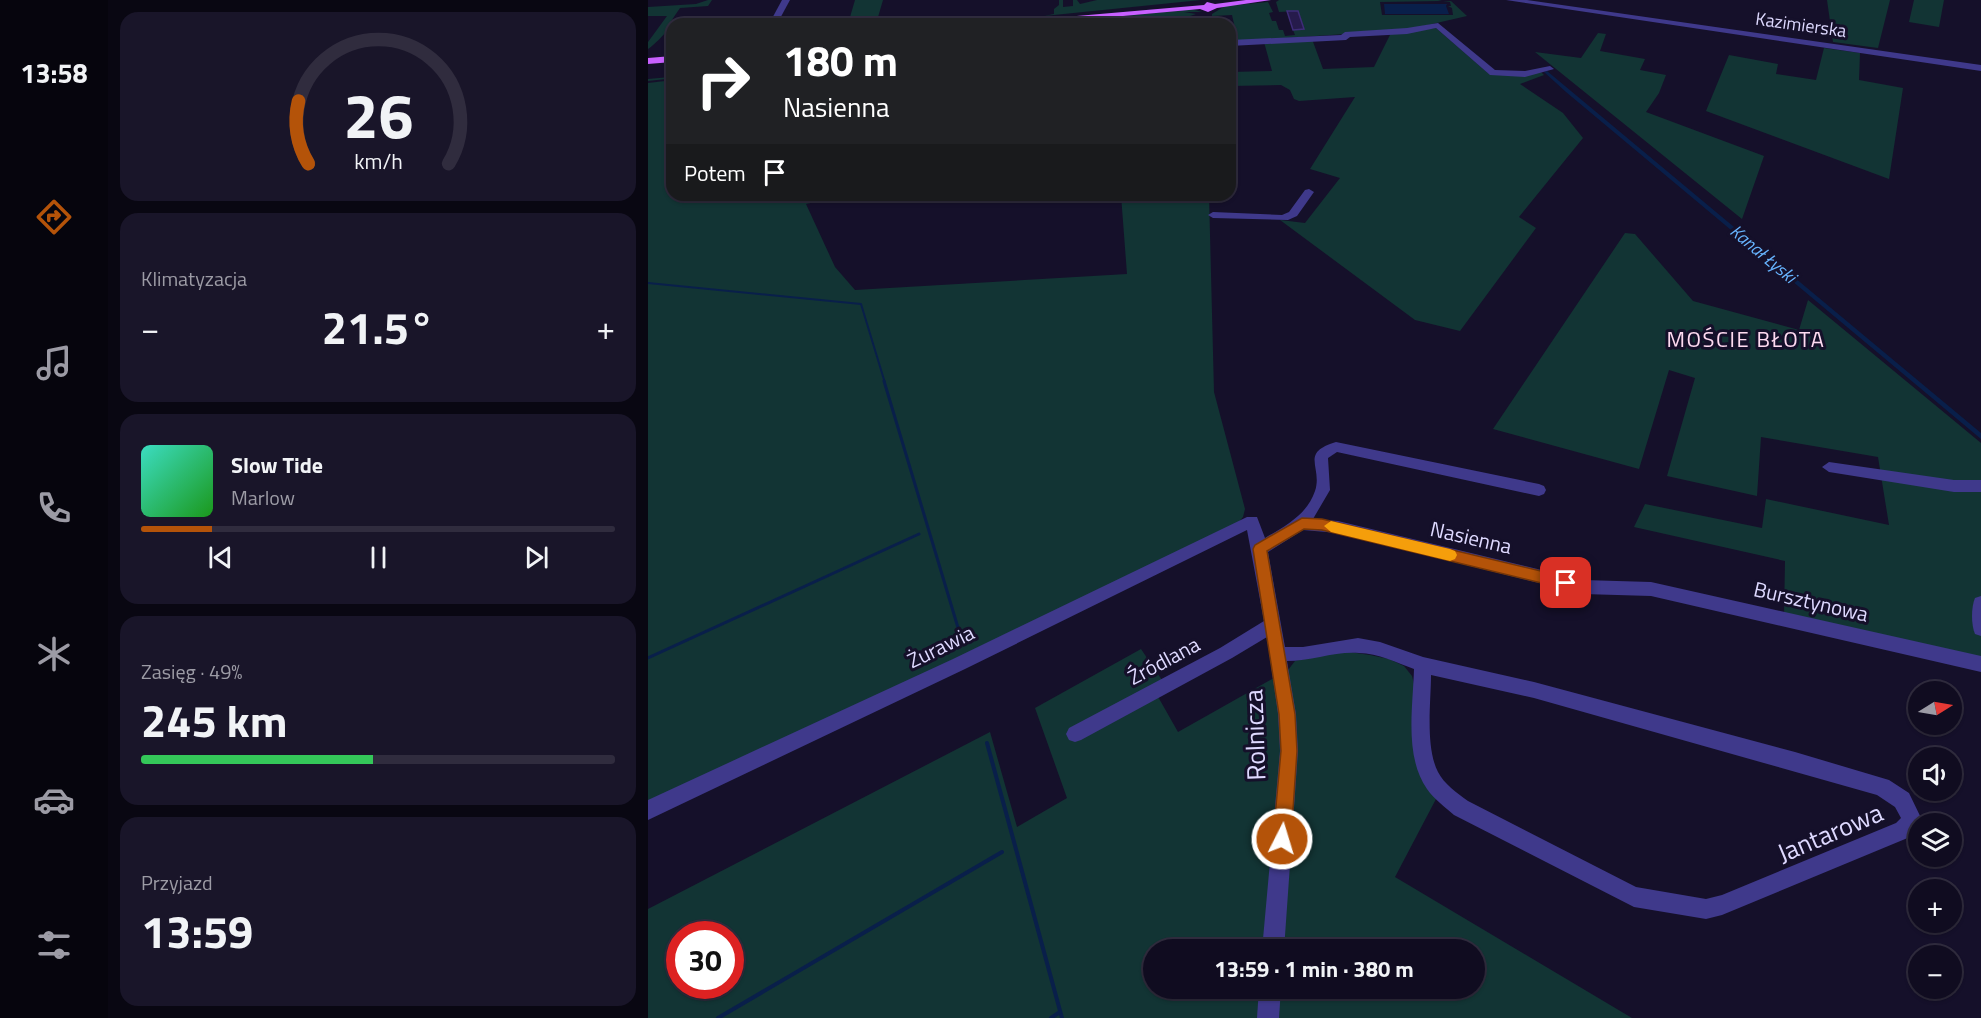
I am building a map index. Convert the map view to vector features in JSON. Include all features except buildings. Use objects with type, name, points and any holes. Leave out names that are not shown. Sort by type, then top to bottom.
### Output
[{"type":"main road","points":[[1071,18],[1267,0]]},
{"type":"main road","points":[[648,61],[666,60]]},
{"type":"street","points":[[776,18],[786,0]]},
{"type":"street","name":"Kazimierska","points":[[1511,0],[1981,68]]},
{"type":"street","points":[[1236,43],[1407,31],[1438,25],[1493,73],[1525,74],[1550,69]]},
{"type":"street","points":[[1213,215],[1284,218],[1293,214],[1309,192]]},
{"type":"street","points":[[1260,549],[1302,524],[1323,490],[1321,457],[1326,451],[1336,447],[1539,490]]},
{"type":"street","points":[[1828,467],[1954,486],[1981,486]]},
{"type":"street","name":"Rolnicza","points":[[1252,521],[1260,549],[1278,654],[1287,714],[1289,751],[1274,939]]},
{"type":"street","name":"Żurawia","points":[[648,810],[959,664],[1252,521]]},
{"type":"street","name":"Nasienna","points":[[1302,524],[1338,527],[1583,587],[1606,590],[1631,586]]},
{"type":"street","name":"Bursztynowa","points":[[1631,586],[1981,664]]},
{"type":"street","points":[[1981,603],[1981,629]]},
{"type":"street","name":"Źródlana","points":[[1075,735],[1226,653],[1273,624]]},
{"type":"street","name":"Jantarowa","points":[[1278,654],[1303,654],[1358,645],[1380,649],[1423,665],[1534,690],[1795,760],[1882,787],[1902,800],[1912,820],[1903,830],[1722,905],[1706,909],[1634,897],[1461,808],[1441,791],[1431,777],[1423,748],[1423,665]]},
{"type":"street","points":[[1268,1018],[1269,999]]},
{"type":"green space","points":[[712,0],[708,6],[680,8],[673,18],[666,18],[666,31],[648,49],[648,42],[667,16],[648,16],[648,7],[696,4]]},
{"type":"green space","points":[[855,0],[883,0],[878,18],[850,18]]},
{"type":"green space","points":[[1059,0],[1063,0],[1063,7],[1073,6],[1073,0],[1077,0],[1080,4],[1097,0],[1201,0],[1044,16],[1054,14]]},
{"type":"green space","points":[[1279,0],[1438,0],[1442,1],[1380,2],[1382,15],[1453,15],[1452,8],[1448,6],[1451,6],[1450,2],[1443,2],[1451,1],[1467,16],[1406,30],[1238,41],[1236,18],[1233,18],[1232,15],[1212,16],[1225,6],[1268,2],[1273,12],[1269,13],[1272,21],[1276,21],[1279,30],[1283,30],[1285,36],[1295,35],[1293,30],[1304,28],[1298,11],[1279,12],[1276,2]]},
{"type":"green space","points":[[1827,0],[1890,0],[1878,48],[1833,42]]},
{"type":"green space","points":[[1914,0],[1944,0],[1939,27],[1909,22]]},
{"type":"green space","points":[[1191,9],[1202,12],[1184,12],[1196,14],[1187,17],[1189,18],[1108,18]]},
{"type":"green space","points":[[1436,28],[1488,73],[1512,76],[1541,72],[1544,75],[1520,84],[1563,113],[1583,138],[1519,217],[1536,228],[1460,331],[1415,320],[1280,220],[1305,223],[1340,178],[1310,169],[1355,97],[1299,101],[1294,99],[1290,90],[1281,85],[1236,86],[1236,72],[1272,71],[1264,42],[1312,39],[1323,69],[1374,67],[1391,33]]},
{"type":"green space","points":[[1598,33],[1606,34],[1600,51],[1645,59],[1640,70],[1666,75],[1659,93],[1646,112],[1764,156],[1742,219],[1535,52],[1581,58]]},
{"type":"green space","points":[[1824,48],[1860,53],[1859,80],[1903,88],[1889,179],[1706,111],[1729,55],[1778,64],[1776,74],[1816,80]]},
{"type":"green space","points":[[666,77],[648,81],[648,79]]},
{"type":"green space","points":[[666,79],[666,201],[820,201],[806,204],[835,267],[855,290],[1127,274],[1121,201],[1209,201],[1214,392],[1245,509],[1238,523],[648,806],[648,83]]},
{"type":"green space","points":[[1625,233],[1635,234],[1693,301],[1799,330],[1808,300],[1981,443],[1981,660],[1784,617],[1785,561],[1634,527],[1645,504],[1762,528],[1766,499],[1889,525],[1878,457],[1761,437],[1757,496],[1667,476],[1695,378],[1669,370],[1639,469],[1493,429]]},
{"type":"green space","points":[[1141,649],[1168,689],[1157,695],[1178,732],[1288,670],[1295,661],[1326,654],[1349,652],[1389,659],[1404,666],[1412,676],[1436,799],[1395,877],[1632,1018],[648,1018],[648,909],[990,732],[1017,827],[1067,798],[1035,708]]},
{"type":"water","points":[[1384,4],[1447,4],[1449,14],[1385,14]]},
{"type":"water","name":"Kanał Łyski","points":[[1547,71],[1981,433],[1981,439],[1566,92],[1544,72]]},
{"type":"waterway","points":[[648,283],[861,304],[885,383]]},
{"type":"waterway","points":[[884,381],[962,641]]},
{"type":"waterway","points":[[648,658],[919,534]]},
{"type":"waterway","points":[[987,743],[1062,1018]]},
{"type":"waterway","points":[[718,1018],[1002,852]]},
{"type":"waterway","points":[[1051,1018],[1060,1012]]},
{"type":"slow traffic","points":[[1331,526],[1450,555]]},
{"type":"district","name":"MOŚCIE BŁOTA","points":[[1746,339]]},
{"type":"route","points":[[1282,839],[1289,751],[1287,714],[1260,549],[1302,524],[1322,524],[1566,583]]}]
